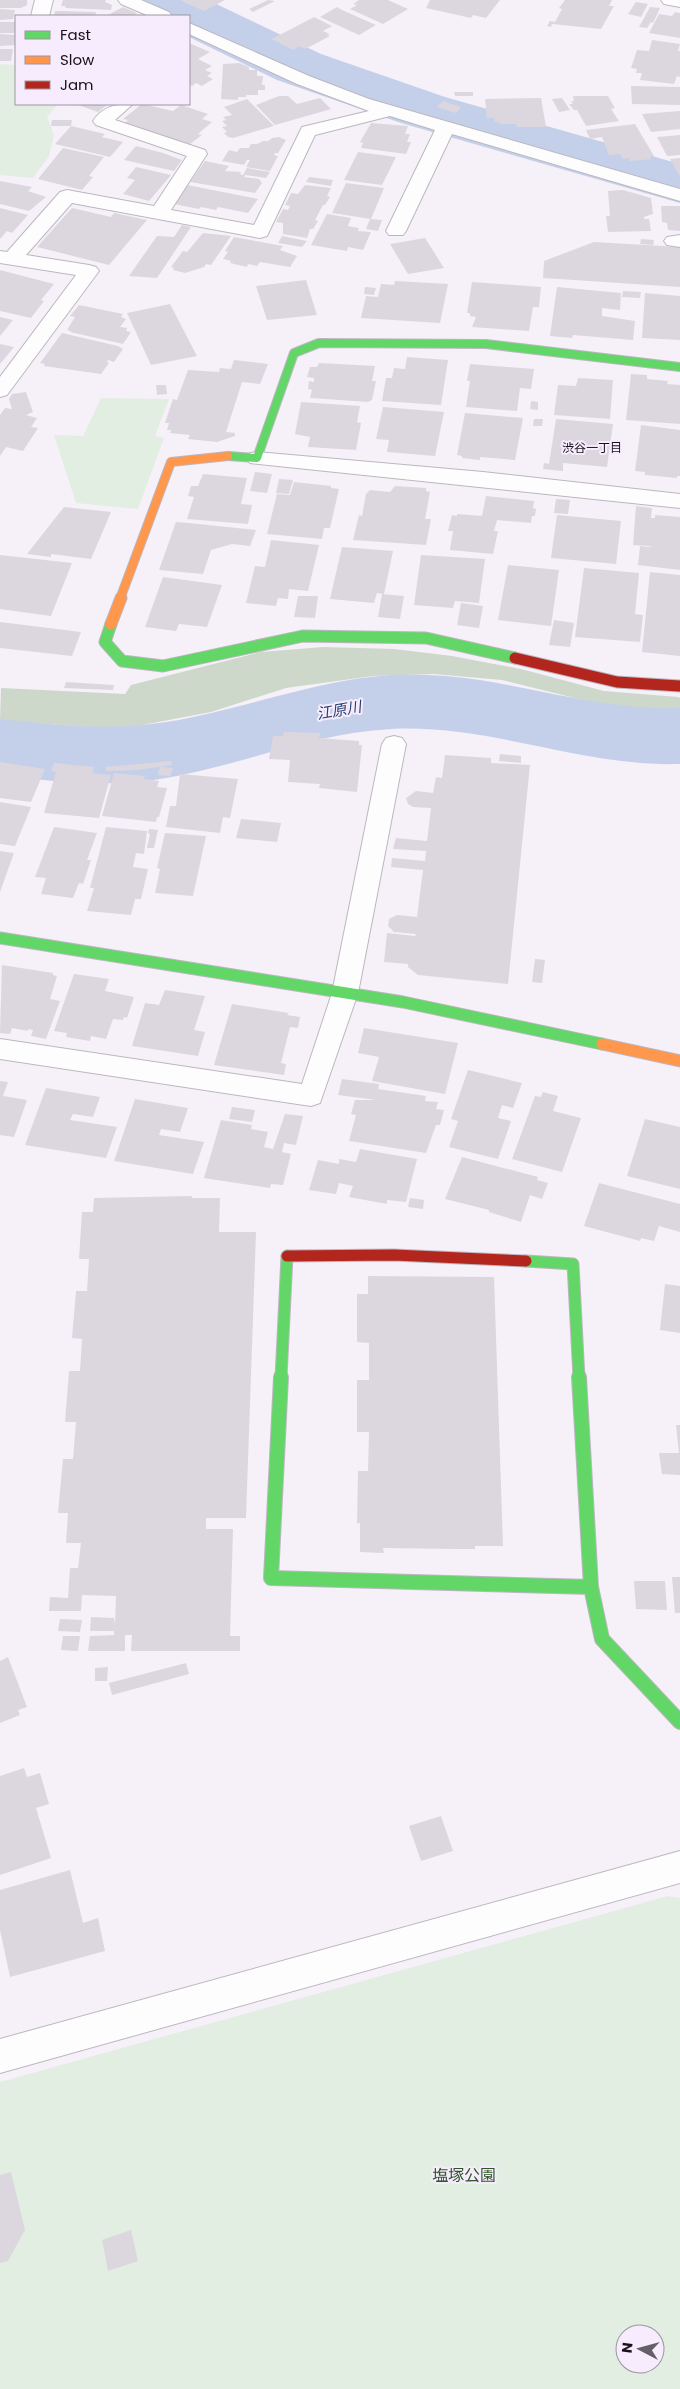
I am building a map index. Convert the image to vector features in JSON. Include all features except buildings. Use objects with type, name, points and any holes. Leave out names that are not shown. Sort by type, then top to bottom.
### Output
[{"type":"street","points":[[40,15],[44,0]]},
{"type":"street","points":[[128,0],[161,15]]},
{"type":"street","points":[[670,0],[680,2]]},
{"type":"street","points":[[190,28],[303,80],[390,111],[680,195]]},
{"type":"street","points":[[123,105],[102,120],[198,154],[159,213]]},
{"type":"street","points":[[7,257],[67,196],[260,232],[308,131],[390,111]]},
{"type":"street","points":[[396,230],[446,127]]},
{"type":"street","points":[[0,391],[89,270],[7,257]]},
{"type":"street","points":[[257,458],[294,353],[319,343],[486,344],[680,367]]},
{"type":"street","points":[[680,502],[483,479],[257,458],[224,456],[171,462],[105,642],[122,661],[163,666],[303,636],[426,638],[617,682],[680,686]]},
{"type":"street","points":[[0,1048],[311,1096],[345,993],[394,744]]},
{"type":"street","points":[[0,938],[403,1002],[680,1061]]},
{"type":"street","points":[[591,1587],[271,1578],[286,1256],[365,1253],[478,1257],[573,1264],[591,1587],[602,1639],[680,1722]]},
{"type":"street","points":[[0,2056],[680,1867]]},
{"type":"green space","points":[[0,64],[15,65],[15,105],[57,105],[47,117],[54,135],[49,156],[33,178],[0,175]]},
{"type":"green space","points":[[101,398],[169,399],[155,436],[164,438],[138,509],[76,503],[54,435],[83,436]]},
{"type":"green space","name":"塩塚公園","points":[[668,1896],[680,1898],[680,2389],[0,2389],[0,2082]]},
{"type":"shaded area","points":[[323,647],[394,649],[452,656],[521,669],[604,691],[678,697],[680,698],[680,709],[653,711],[603,705],[502,680],[434,674],[373,676],[286,688],[211,712],[121,729],[0,721],[1,688],[125,694],[131,685],[261,652]]},
{"type":"waterway","points":[[161,0],[299,67],[423,110],[680,184]]},
{"type":"waterway","name":"江原川","points":[[0,747],[72,753],[126,754],[152,752],[207,742],[345,707],[392,702],[441,703],[478,707],[584,729],[630,736],[680,736]]},
{"type":"traffic: fast","points":[[228,456],[257,458],[294,353],[319,343],[486,344],[680,367]]},
{"type":"traffic: fast","points":[[111,624],[105,642],[122,661],[163,666],[303,636],[426,638],[515,658]]},
{"type":"traffic: fast","points":[[0,938],[403,1002],[602,1044]]},
{"type":"traffic: fast","points":[[287,1256],[271,1578],[591,1587]]},
{"type":"traffic: fast","points":[[526,1261],[573,1264],[591,1587],[602,1639],[680,1722]]},
{"type":"traffic: slow","points":[[111,624],[171,462],[228,456]]},
{"type":"traffic: slow","points":[[602,1044],[680,1061]]},
{"type":"traffic: jam","points":[[515,658],[617,682],[680,686]]},
{"type":"traffic: jam","points":[[287,1256],[394,1255],[526,1261]]},
{"type":"district","name":"渋谷一丁目","points":[[592,447]]}]
